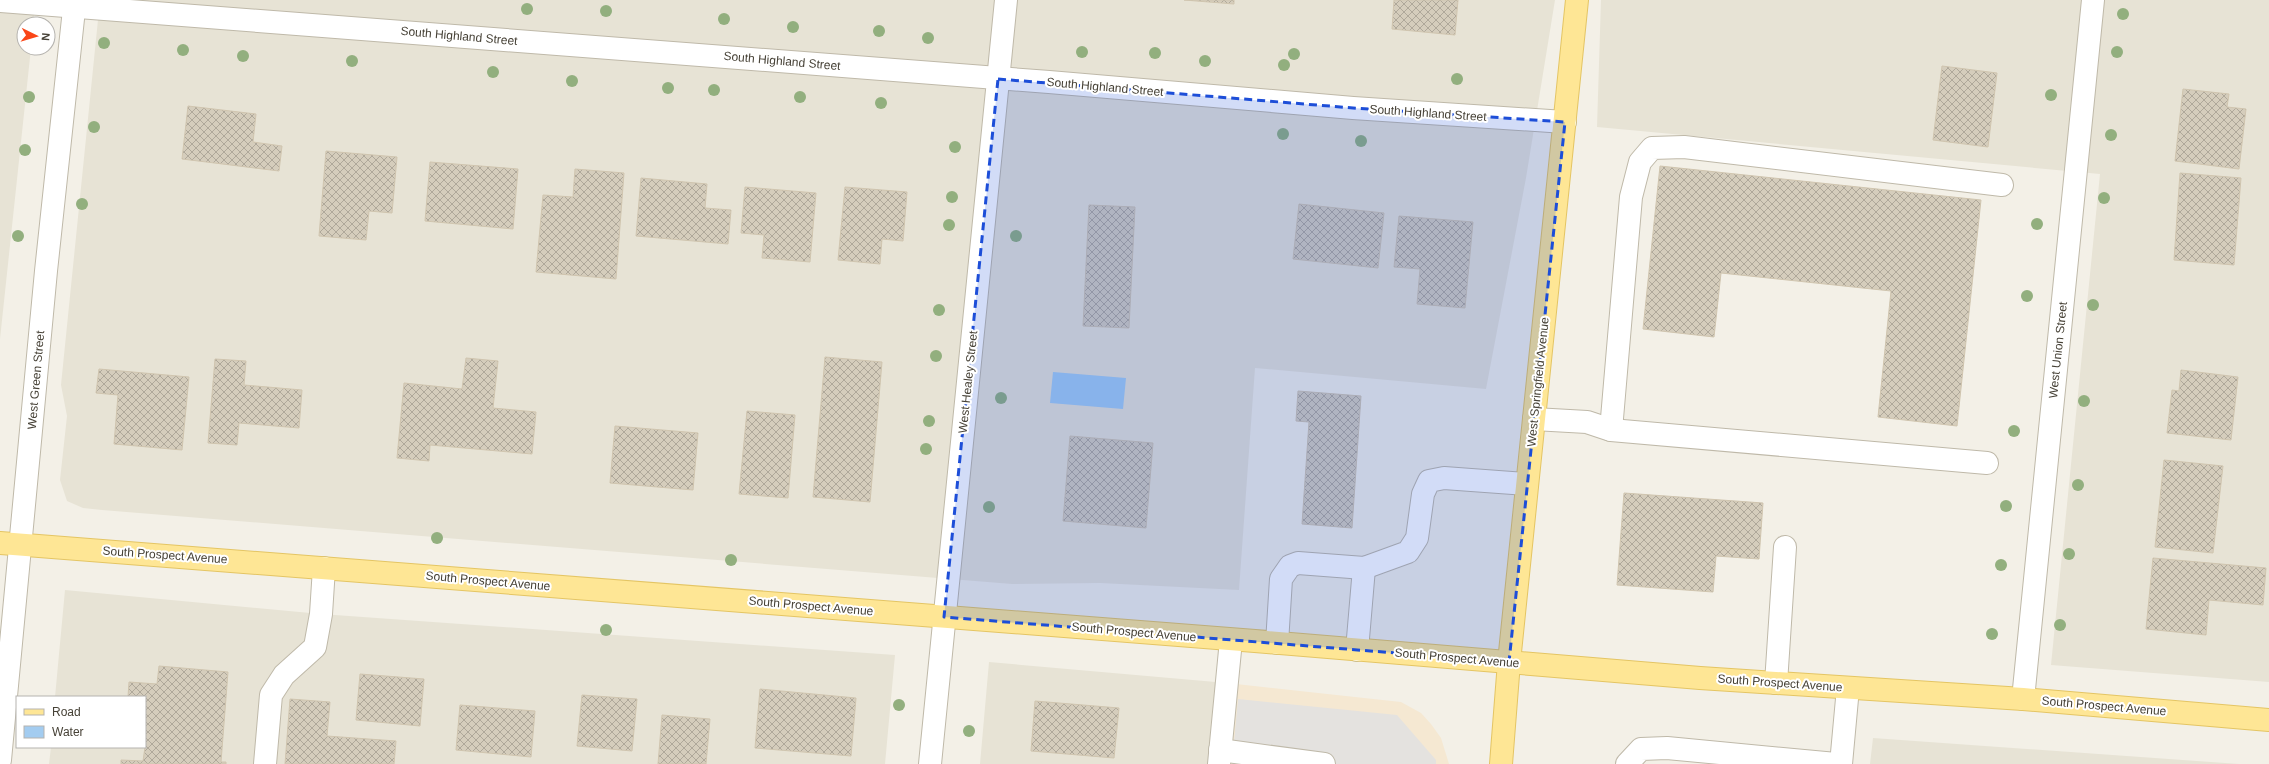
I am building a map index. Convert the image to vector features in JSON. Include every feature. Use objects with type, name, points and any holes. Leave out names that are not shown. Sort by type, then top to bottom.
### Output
[{"type":"main road","name":"West Springfield Avenue","points":[[1501,764],[1508,662],[1577,0]]},
{"type":"main road","name":"South Prospect Avenue","points":[[10,543],[1277,644],[1776,683],[2023,699],[2269,720]]},
{"type":"street","name":"West Healey Street","points":[[930,764],[1006,0]]},
{"type":"street","name":"West Union Street","points":[[2023,699],[2093,0]]},
{"type":"street","name":"South Highland Street","points":[[0,1],[75,4],[1353,108],[1565,122]]},
{"type":"street","name":"West Green Street","points":[[0,760],[10,543],[46,271],[75,4]]},
{"type":"street","points":[[1611,430],[1631,196],[1640,162],[1652,148],[1684,147],[2002,185]]},
{"type":"street","points":[[1534,419],[1587,422],[1611,430],[1987,463]]},
{"type":"street","points":[[1277,644],[1281,579],[1290,566],[1298,563],[1364,568],[1408,552],[1417,538],[1423,494],[1429,481],[1444,478],[1527,484]]},
{"type":"street","points":[[1776,683],[1785,548]]},
{"type":"street","points":[[265,764],[271,695],[284,675],[315,646],[321,614],[324,568]]},
{"type":"street","points":[[1357,650],[1364,568]]},
{"type":"street","points":[[1231,640],[1220,757],[1324,764]]},
{"type":"street","points":[[1841,764],[1848,688]]},
{"type":"street","points":[[1628,764],[1641,749],[1667,748],[1836,764]]},
{"type":"highlighted area","points":[[998,79],[1353,108],[1565,122],[1509,662],[944,617]]},
{"type":"shaded area","points":[[0,0],[36,0],[34,16],[16,16],[16,56],[30,56],[0,339]]},
{"type":"shaded area","points":[[100,0],[1555,0],[1526,178],[1486,389],[1255,368],[1239,590],[1100,583],[1012,584],[102,510],[83,508],[67,501],[60,480],[67,416],[61,385]]},
{"type":"shaded area","points":[[1601,0],[2269,0],[2269,682],[2051,665],[2100,174],[1597,127]]},
{"type":"shaded area","points":[[65,590],[321,614],[895,655],[885,764],[49,764],[51,748],[146,748],[146,696],[55,696]]},
{"type":"shaded area","points":[[989,662],[1227,683],[1219,764],[980,764]]},
{"type":"shaded area","points":[[1227,683],[1401,702],[1421,713],[1431,724],[1441,738],[1449,764],[1219,764]]},
{"type":"shaded area","points":[[1238,699],[1397,715],[1436,760],[1436,764],[1232,764]]},
{"type":"shaded area","points":[[1873,738],[2239,764],[1870,764]]},
{"type":"water","points":[[1053,372],[1126,378],[1123,409],[1050,403]]},
{"type":"building","points":[[1184,0],[1234,0],[1234,4]]},
{"type":"building","points":[[1394,0],[1458,0],[1455,35],[1392,29]]},
{"type":"building","points":[[1942,66],[1997,73],[1988,147],[1933,140]]},
{"type":"building","points":[[2183,89],[2229,94],[2227,107],[2246,109],[2239,169],[2175,161]]},
{"type":"building","points":[[188,106],[256,114],[253,142],[282,146],[279,171],[182,159]]},
{"type":"building","points":[[326,151],[397,157],[392,213],[369,211],[366,240],[319,236]]},
{"type":"building","points":[[430,162],[518,169],[513,229],[425,221]]},
{"type":"building","points":[[1660,166],[1981,200],[1957,426],[1878,417],[1891,291],[1721,273],[1714,337],[1643,329]]},
{"type":"building","points":[[575,169],[624,173],[616,279],[536,272],[543,195],[573,197]]},
{"type":"building","points":[[2180,173],[2241,178],[2234,265],[2174,260]]},
{"type":"building","points":[[641,178],[707,184],[705,208],[731,210],[728,244],[636,236]]},
{"type":"building","points":[[745,187],[816,193],[810,262],[762,258],[764,235],[741,233]]},
{"type":"building","points":[[845,187],[907,192],[903,241],[882,239],[880,264],[838,260]]},
{"type":"building","points":[[1299,204],[1384,213],[1378,268],[1293,259]]},
{"type":"building","points":[[1089,205],[1135,207],[1129,328],[1083,326]]},
{"type":"building","points":[[1399,216],[1473,222],[1465,308],[1417,304],[1420,269],[1394,267]]},
{"type":"building","points":[[825,357],[882,362],[870,502],[813,497]]},
{"type":"building","points":[[466,358],[498,361],[493,408],[536,412],[532,454],[430,445],[429,461],[397,458],[404,383],[462,389]]},
{"type":"building","points":[[215,359],[246,361],[244,385],[302,390],[299,428],[239,423],[237,445],[208,443]]},
{"type":"building","points":[[99,369],[189,377],[182,450],[114,444],[118,395],[96,393]]},
{"type":"building","points":[[2181,370],[2238,377],[2231,440],[2167,433],[2172,390],[2179,391]]},
{"type":"building","points":[[1298,391],[1361,396],[1352,528],[1302,524],[1309,422],[1296,421]]},
{"type":"building","points":[[747,411],[795,415],[788,498],[739,494]]},
{"type":"building","points":[[615,426],[698,433],[693,490],[610,483]]},
{"type":"building","points":[[1070,436],[1153,443],[1146,528],[1063,521]]},
{"type":"building","points":[[2164,460],[2223,466],[2213,553],[2155,547]]},
{"type":"building","points":[[1624,493],[1763,503],[1759,559],[1716,556],[1713,592],[1617,585]]},
{"type":"building","points":[[2153,558],[2266,568],[2263,605],[2209,600],[2206,635],[2146,629]]},
{"type":"building","points":[[159,666],[228,672],[221,762],[226,762],[226,764],[121,764],[121,760],[143,761],[146,748],[146,696],[128,696],[129,682],[157,684]]},
{"type":"building","points":[[360,674],[424,679],[420,726],[356,720]]},
{"type":"building","points":[[760,689],[856,698],[851,756],[755,748]]},
{"type":"building","points":[[582,695],[637,699],[632,751],[577,746]]},
{"type":"building","points":[[290,699],[330,702],[327,736],[396,741],[394,764],[285,764]]},
{"type":"building","points":[[1035,701],[1119,708],[1114,758],[1031,751]]},
{"type":"building","points":[[460,705],[535,711],[531,757],[456,750]]},
{"type":"building","points":[[662,715],[710,719],[706,764],[658,764]]}]
